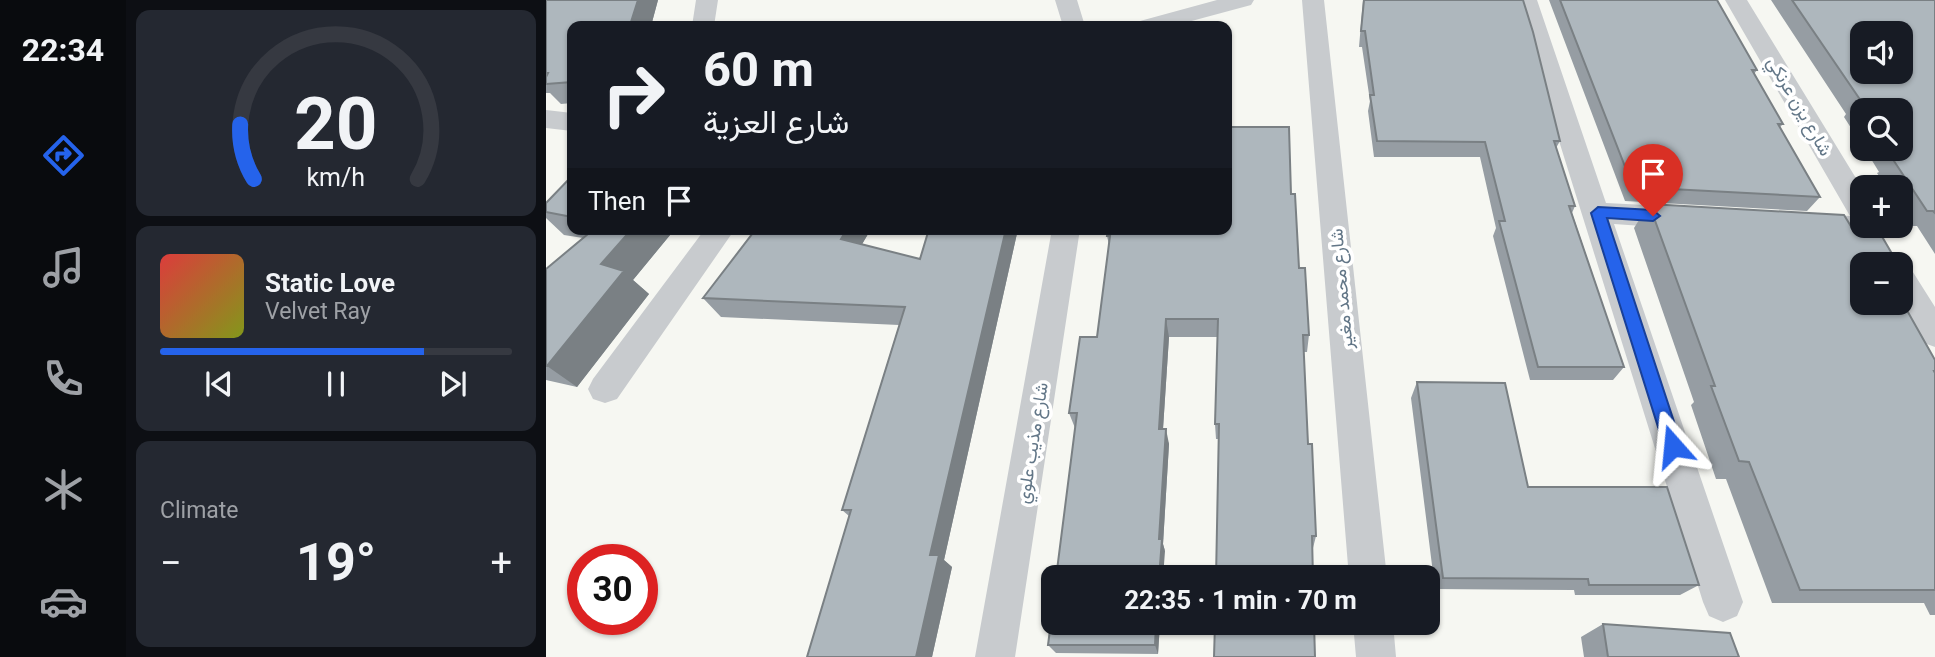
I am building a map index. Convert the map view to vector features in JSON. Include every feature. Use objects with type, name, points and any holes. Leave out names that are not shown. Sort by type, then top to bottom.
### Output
[{"type":"street","points":[[704,21],[707,0]]},
{"type":"street","points":[[1066,0],[1072,21]]},
{"type":"street","points":[[1166,21],[1243,0]]},
{"type":"street","name":"شارع محمد مغير","points":[[1313,0],[1367,565]]},
{"type":"street","points":[[1527,0],[1723,602]]},
{"type":"street","name":"شارع يزن عرنكي","points":[[1736,0],[1850,192]]},
{"type":"street","points":[[546,119],[567,121]]},
{"type":"street","points":[[1598,213],[1707,219]]},
{"type":"street","points":[[1789,223],[1850,222]]},
{"type":"street","points":[[604,389],[717,235]]},
{"type":"street","name":"شارع مذيب علوي","points":[[995,657],[1065,235]]},
{"type":"street","points":[[1913,298],[1935,334]]},
{"type":"street","points":[[1374,635],[1376,657]]},
{"type":"building","points":[[546,0],[638,0],[631,21],[567,21],[567,82],[546,84]]},
{"type":"building","points":[[1364,0],[1523,0],[1560,141],[1554,141],[1575,206],[1569,206],[1624,367],[1538,367],[1499,221],[1505,221],[1485,142],[1377,141],[1365,31],[1361,31]]},
{"type":"building","points":[[1560,0],[1717,0],[1757,70],[1752,70],[1783,124],[1778,124],[1820,197],[1633,187]]},
{"type":"building","points":[[1792,0],[1935,0],[1935,213],[1927,211],[1913,190],[1913,175],[1903,175],[1894,161],[1913,161],[1913,98],[1859,98]]},
{"type":"building","points":[[1232,127],[1289,127],[1291,194],[1295,194],[1299,268],[1305,268],[1309,335],[1303,335],[1316,536],[1312,536],[1313,565],[1216,565],[1219,424],[1215,424],[1218,319],[1166,319],[1159,429],[1166,429],[1159,539],[1162,539],[1160,565],[1058,565],[1077,413],[1069,413],[1080,337],[1097,337],[1110,236],[1107,235],[1232,235]]},
{"type":"building","points":[[567,181],[567,216],[546,212],[546,203]]},
{"type":"building","points":[[1649,204],[1844,215],[1850,225],[1850,238],[1883,238],[1891,252],[1850,252],[1850,315],[1910,315],[1935,360],[1935,590],[1800,590],[1749,462],[1739,461],[1711,386],[1715,386]]},
{"type":"building","points":[[587,235],[627,235],[601,264],[624,271],[547,366],[546,366],[546,269]]},
{"type":"building","points":[[751,235],[843,235],[841,239],[920,259],[927,235],[1005,235],[930,555],[939,555],[916,657],[807,657],[851,510],[842,510],[905,307],[703,298]]},
{"type":"building","points":[[1417,382],[1505,383],[1528,487],[1667,487],[1699,585],[1589,585],[1588,579],[1443,578]]},
{"type":"building","points":[[1603,624],[1730,633],[1739,657],[1608,657]]},
{"type":"building","points":[[1049,635],[1155,635],[1155,645],[1048,645]]},
{"type":"building","points":[[1215,635],[1314,635],[1315,657],[1214,657]]},
{"type":"route","points":[[1653,216],[1598,213],[1673,446]]}]
